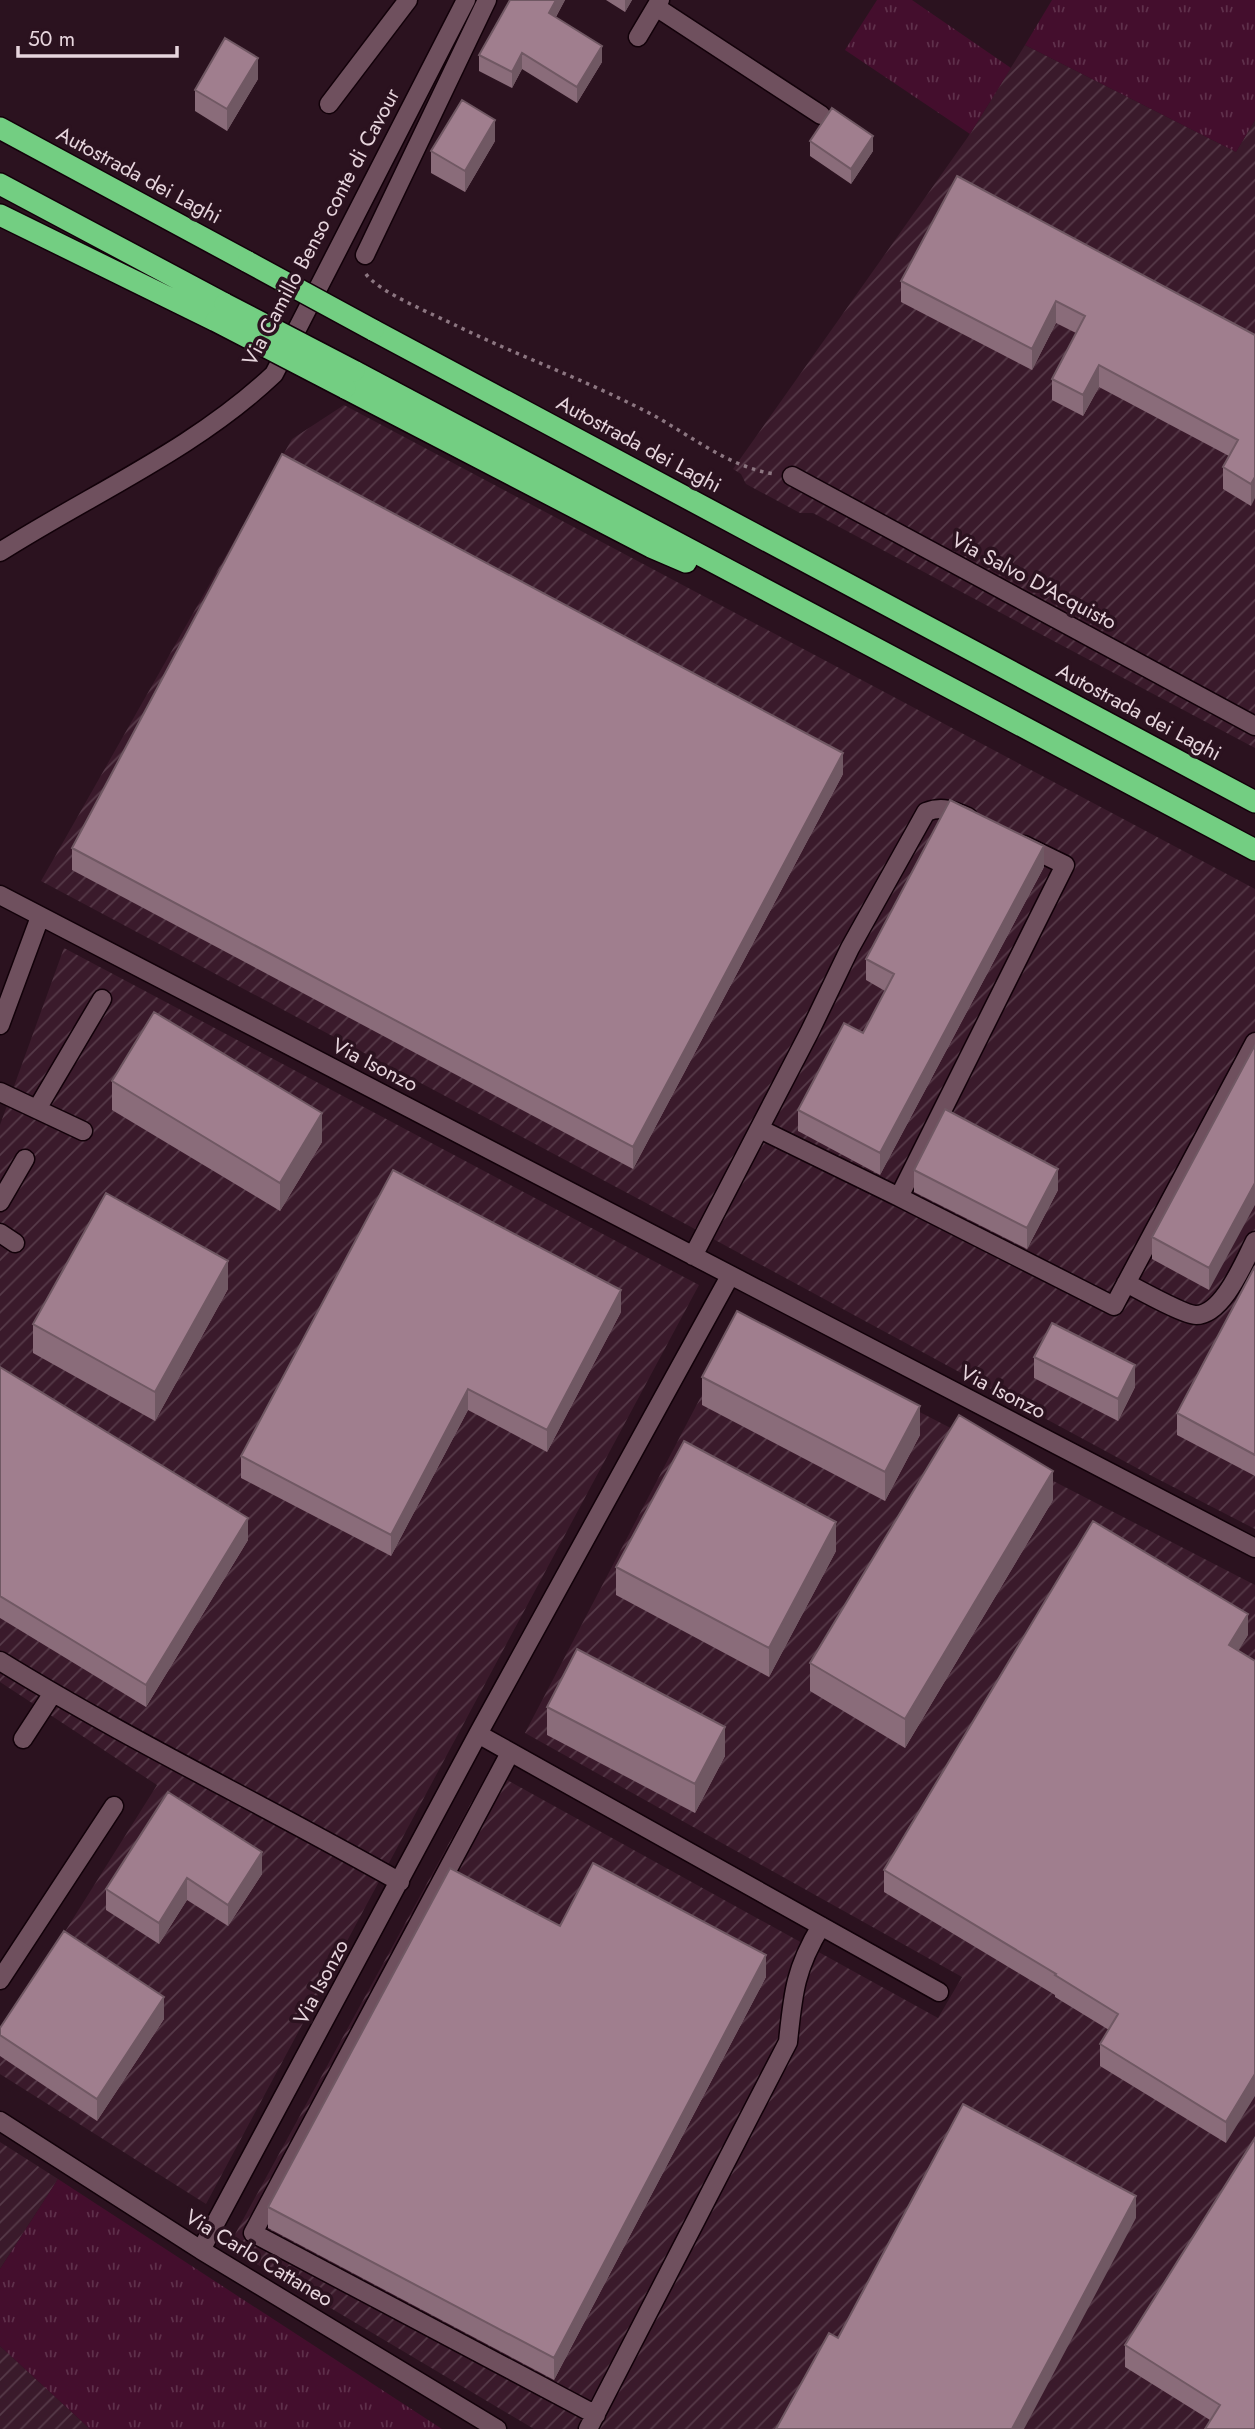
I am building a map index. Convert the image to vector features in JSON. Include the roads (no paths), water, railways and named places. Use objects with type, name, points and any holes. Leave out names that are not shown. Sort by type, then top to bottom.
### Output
[{"type":"highway","points":[[0,120],[94,178]]},
{"type":"highway","name":"Autostrada dei Laghi","points":[[0,128],[1255,802]]},
{"type":"highway","points":[[0,184],[221,313],[829,624],[1255,850]]},
{"type":"highway","points":[[0,215],[221,313]]},
{"type":"street","points":[[329,104],[408,0]]},
{"type":"street","name":"Via Camillo Benso conte di Cavour","points":[[0,552],[127,478],[202,430],[245,401],[274,374],[466,0]]},
{"type":"street","points":[[365,255],[487,0]]},
{"type":"street","points":[[638,37],[658,3],[821,114]]},
{"type":"street","name":"Via Salvo D'Acquisto","points":[[792,477],[1255,726]]},
{"type":"street","points":[[693,1256],[850,948],[926,812],[938,808],[955,811],[979,823]]},
{"type":"street","points":[[900,1197],[1065,865],[1004,835]]},
{"type":"street","name":"Via Isonzo","points":[[0,895],[1255,1548]]},
{"type":"street","points":[[0,1025],[40,917]]},
{"type":"street","points":[[37,1109],[102,999]]},
{"type":"street","points":[[760,1129],[1114,1306],[1255,1042]]},
{"type":"street","points":[[0,1092],[83,1131]]},
{"type":"street","points":[[0,1202],[25,1159]]},
{"type":"street","points":[[1126,1283],[1194,1315],[1210,1312],[1225,1295],[1255,1241]]},
{"type":"street","name":"Via Isonzo","points":[[201,2250],[478,1734],[730,1276]]},
{"type":"street","points":[[0,1661],[134,1740],[317,1835],[400,1882]]},
{"type":"street","points":[[23,1739],[53,1693]]},
{"type":"street","points":[[478,1734],[939,1992]]},
{"type":"street","points":[[510,1752],[253,2233],[592,2422],[788,2042],[793,1990],[806,1952],[821,1926]]},
{"type":"street","points":[[0,1980],[114,1806]]},
{"type":"street","name":"Via Carlo Cattaneo","points":[[0,2121],[201,2250],[497,2429]]}]
